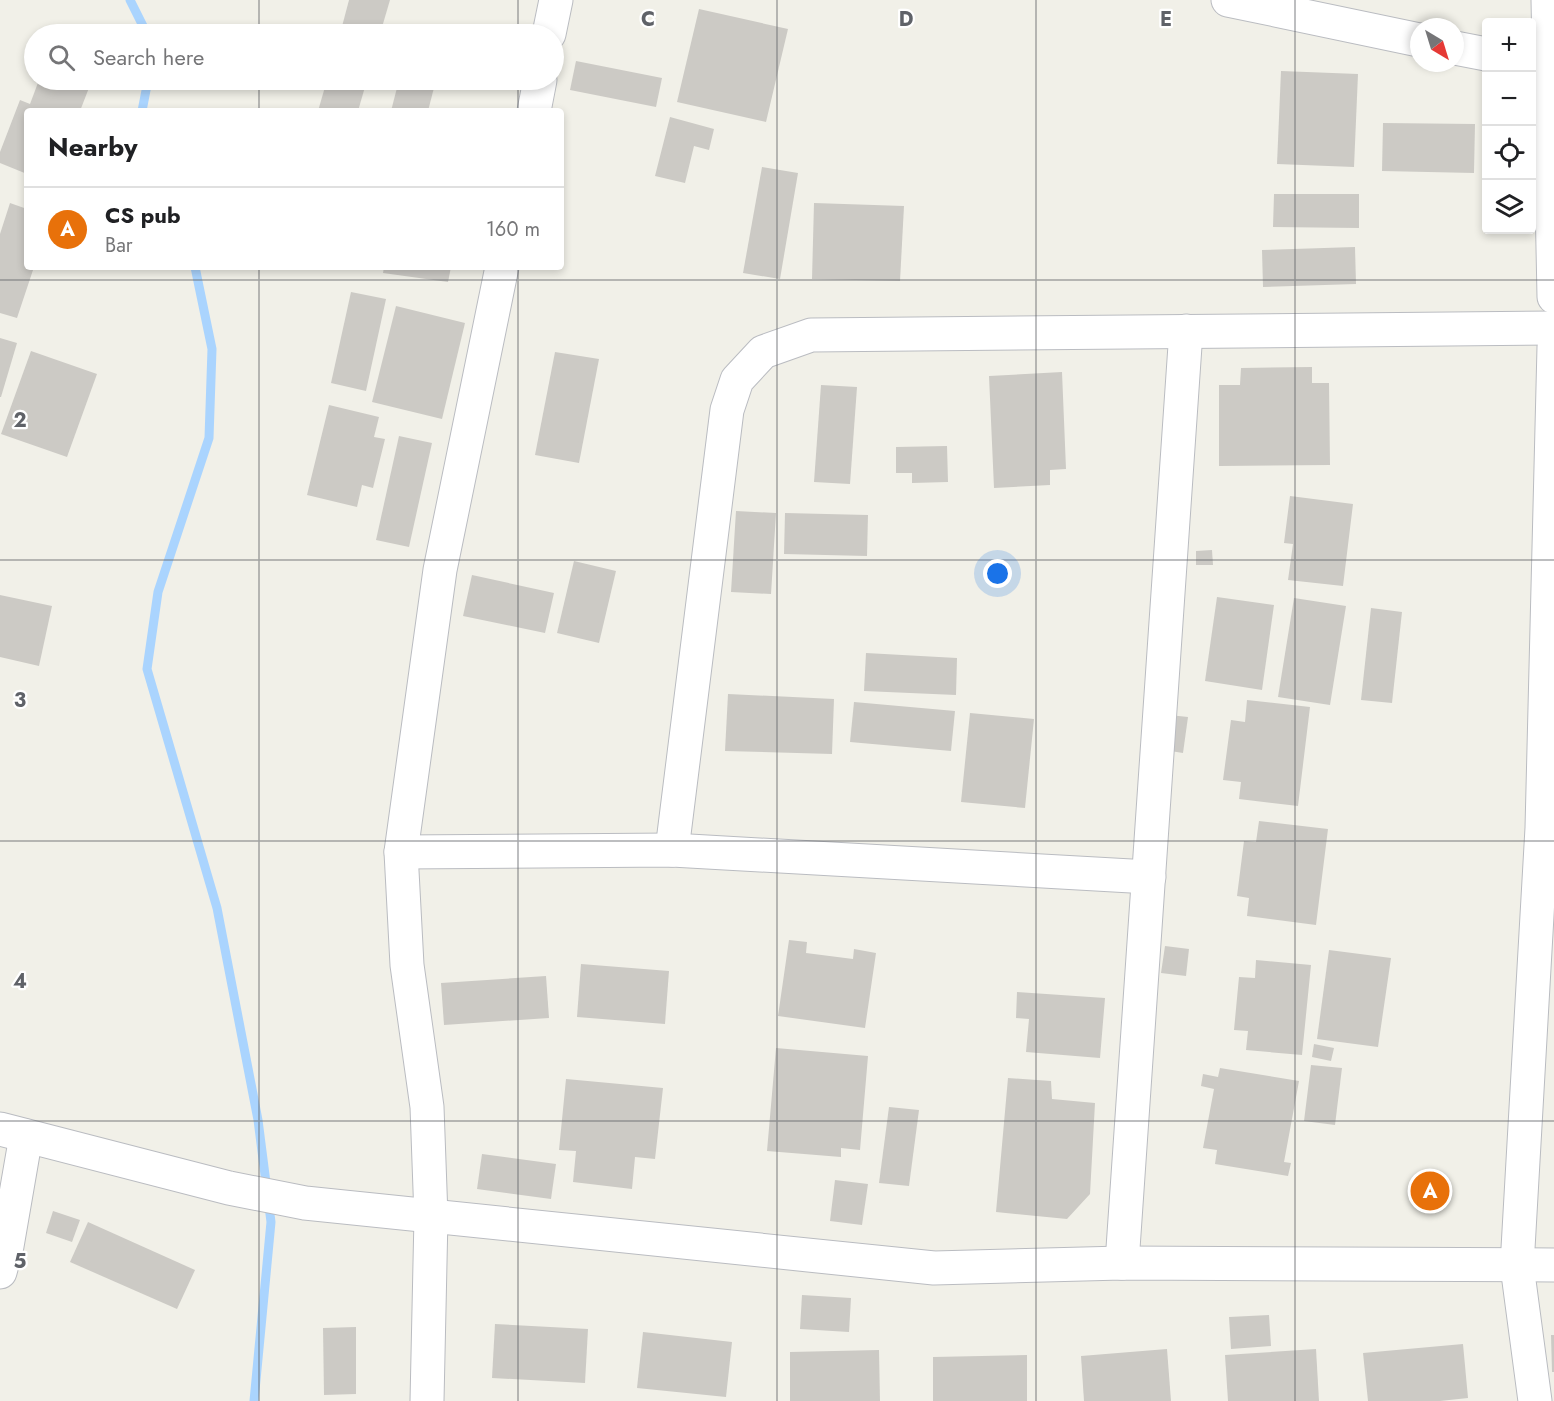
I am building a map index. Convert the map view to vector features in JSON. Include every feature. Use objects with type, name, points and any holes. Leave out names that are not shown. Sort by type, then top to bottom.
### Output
[{"type":"street","points":[[551,24],[556,0]]},
{"type":"street","points":[[1228,0],[1410,38]]},
{"type":"street","points":[[1548,0],[1545,66],[1554,297]]},
{"type":"street","points":[[1464,50],[1482,53]]},
{"type":"street","points":[[535,108],[538,90]]},
{"type":"street","points":[[427,1401],[431,1217],[427,1107],[407,966],[401,852],[440,570],[501,270]]},
{"type":"street","points":[[672,850],[727,410],[737,380],[763,352],[811,335],[1554,328]]},
{"type":"street","points":[[1122,1263],[1186,331]]},
{"type":"street","points":[[1535,1401],[1517,1266],[1548,828],[1554,347]]},
{"type":"street","points":[[401,852],[672,850],[1149,877]]},
{"type":"street","points":[[0,1272],[7,1246],[13,1132],[229,1188],[305,1203],[934,1268],[1122,1263],[1554,1265]]},
{"type":"building","points":[[349,0],[390,0],[383,24],[343,24]]},
{"type":"building","points":[[699,9],[788,29],[766,122],[677,102]]},
{"type":"building","points":[[576,61],[662,78],[656,107],[570,90]]},
{"type":"building","points":[[1281,71],[1358,74],[1354,167],[1277,164]]},
{"type":"building","points":[[35,90],[88,90],[81,108],[24,108],[24,173],[0,163],[0,152],[20,100],[30,104]]},
{"type":"building","points":[[324,90],[364,90],[359,108],[319,108]]},
{"type":"building","points":[[396,90],[433,90],[429,108],[392,108]]},
{"type":"building","points":[[670,117],[714,129],[709,150],[694,146],[685,183],[655,176]]},
{"type":"building","points":[[1383,123],[1475,124],[1474,173],[1382,171]]},
{"type":"building","points":[[762,167],[798,173],[780,279],[743,273]]},
{"type":"building","points":[[1274,194],[1359,194],[1359,228],[1273,227]]},
{"type":"building","points":[[10,203],[24,208],[24,270],[33,270],[17,318],[0,313],[0,234]]},
{"type":"building","points":[[814,203],[904,206],[900,281],[812,279]]},
{"type":"building","points":[[1355,247],[1356,284],[1263,287],[1262,250]]},
{"type":"building","points":[[384,270],[450,270],[448,282],[383,273]]},
{"type":"building","points":[[351,292],[386,299],[366,391],[331,383]]},
{"type":"building","points":[[396,306],[465,323],[442,419],[372,402]]},
{"type":"building","points":[[0,338],[17,343],[1,397],[0,397]]},
{"type":"building","points":[[31,351],[97,374],[67,457],[1,434]]},
{"type":"building","points":[[555,352],[599,359],[579,463],[535,455]]},
{"type":"building","points":[[1312,367],[1312,383],[1329,383],[1330,465],[1219,466],[1219,385],[1240,385],[1241,368]]},
{"type":"building","points":[[1062,372],[1066,469],[1050,470],[1050,485],[994,488],[989,376]]},
{"type":"building","points":[[821,385],[857,387],[850,484],[814,482]]},
{"type":"building","points":[[329,405],[379,417],[374,437],[385,439],[373,488],[362,485],[357,507],[307,495]]},
{"type":"building","points":[[399,436],[432,443],[409,547],[376,540]]},
{"type":"building","points":[[947,446],[948,482],[912,483],[912,473],[896,473],[896,447]]},
{"type":"building","points":[[1290,496],[1353,504],[1343,586],[1288,580],[1293,544],[1284,543]]},
{"type":"building","points":[[736,511],[776,513],[771,594],[731,592]]},
{"type":"building","points":[[785,513],[868,515],[867,556],[784,554]]},
{"type":"building","points":[[1212,550],[1213,565],[1196,565],[1196,551]]},
{"type":"building","points":[[574,561],[616,571],[599,643],[557,633]]},
{"type":"building","points":[[472,575],[554,593],[545,633],[463,616]]},
{"type":"building","points":[[0,595],[52,606],[39,666],[0,657]]},
{"type":"building","points":[[1217,597],[1274,605],[1262,690],[1205,681]]},
{"type":"building","points":[[1294,598],[1346,606],[1330,705],[1278,697]]},
{"type":"building","points":[[1371,608],[1402,612],[1392,703],[1361,700]]},
{"type":"building","points":[[866,653],[957,658],[956,695],[864,691]]},
{"type":"building","points":[[728,694],[834,699],[832,754],[725,751]]},
{"type":"building","points":[[1247,700],[1310,707],[1298,806],[1239,799],[1241,782],[1223,780],[1231,720],[1245,722]]},
{"type":"building","points":[[854,702],[955,711],[951,751],[850,742]]},
{"type":"building","points":[[970,713],[1034,719],[1025,808],[961,802]]},
{"type":"building","points":[[1169,715],[1188,717],[1183,753],[1164,750]]},
{"type":"building","points":[[1259,821],[1328,829],[1316,925],[1247,916],[1249,898],[1237,896],[1244,841],[1256,842]]},
{"type":"building","points":[[789,940],[807,942],[806,953],[853,959],[854,949],[876,953],[865,1028],[778,1016]]},
{"type":"building","points":[[1165,946],[1189,949],[1186,976],[1161,973]]},
{"type":"building","points":[[1329,950],[1391,958],[1378,1047],[1317,1039]]},
{"type":"building","points":[[1256,960],[1311,965],[1302,1055],[1246,1050],[1248,1031],[1234,1030],[1239,977],[1255,978]]},
{"type":"building","points":[[581,964],[669,971],[665,1024],[577,1017]]},
{"type":"building","points":[[546,976],[549,1018],[444,1025],[441,983]]},
{"type":"building","points":[[1017,992],[1105,998],[1100,1058],[1026,1052],[1029,1019],[1016,1018]]},
{"type":"building","points":[[1314,1044],[1334,1048],[1331,1061],[1312,1057]]},
{"type":"building","points":[[776,1048],[868,1056],[860,1150],[841,1148],[841,1157],[767,1151]]},
{"type":"building","points":[[1311,1065],[1342,1068],[1335,1125],[1304,1121]]},
{"type":"building","points":[[1220,1068],[1299,1081],[1284,1162],[1291,1163],[1288,1176],[1215,1164],[1217,1150],[1203,1148],[1214,1089],[1201,1086],[1203,1074],[1218,1077]]},
{"type":"building","points":[[1008,1078],[1051,1081],[1052,1099],[1095,1103],[1090,1194],[1067,1219],[996,1212]]},
{"type":"building","points":[[566,1079],[663,1088],[655,1159],[635,1157],[632,1189],[573,1182],[576,1151],[559,1150]]},
{"type":"building","points":[[889,1107],[919,1110],[909,1186],[879,1183]]},
{"type":"building","points":[[482,1154],[556,1164],[551,1199],[477,1189]]},
{"type":"building","points":[[835,1180],[868,1184],[862,1225],[830,1221]]},
{"type":"building","points":[[53,1211],[80,1220],[72,1242],[46,1233]]},
{"type":"building","points":[[88,1222],[195,1270],[177,1309],[70,1262]]},
{"type":"building","points":[[802,1295],[851,1298],[849,1332],[800,1329]]},
{"type":"building","points":[[1269,1315],[1271,1346],[1231,1349],[1229,1317]]},
{"type":"building","points":[[495,1324],[588,1329],[585,1383],[492,1378]]},
{"type":"building","points":[[356,1327],[356,1394],[324,1395],[323,1328]]},
{"type":"building","points":[[643,1332],[732,1342],[726,1397],[637,1388]]},
{"type":"building","points":[[1551,1335],[1554,1335],[1554,1372],[1552,1372]]},
{"type":"building","points":[[1463,1344],[1468,1398],[1440,1401],[1368,1401],[1363,1353]]},
{"type":"building","points":[[1167,1349],[1171,1401],[1084,1401],[1081,1356]]},
{"type":"building","points":[[1316,1349],[1319,1401],[1228,1401],[1225,1355]]},
{"type":"building","points":[[879,1350],[880,1401],[790,1401],[790,1352]]},
{"type":"building","points":[[1027,1355],[1027,1401],[933,1401],[933,1357]]},
{"type":"waterway","points":[[130,0],[142,24]]},
{"type":"waterway","points":[[143,108],[146,90]]},
{"type":"waterway","points":[[196,270],[212,349],[209,438],[158,592],[147,669],[217,908],[258,1120],[271,1222],[254,1401]]},
{"type":"place","name":"CS pub","points":[[1430,1191]]}]
